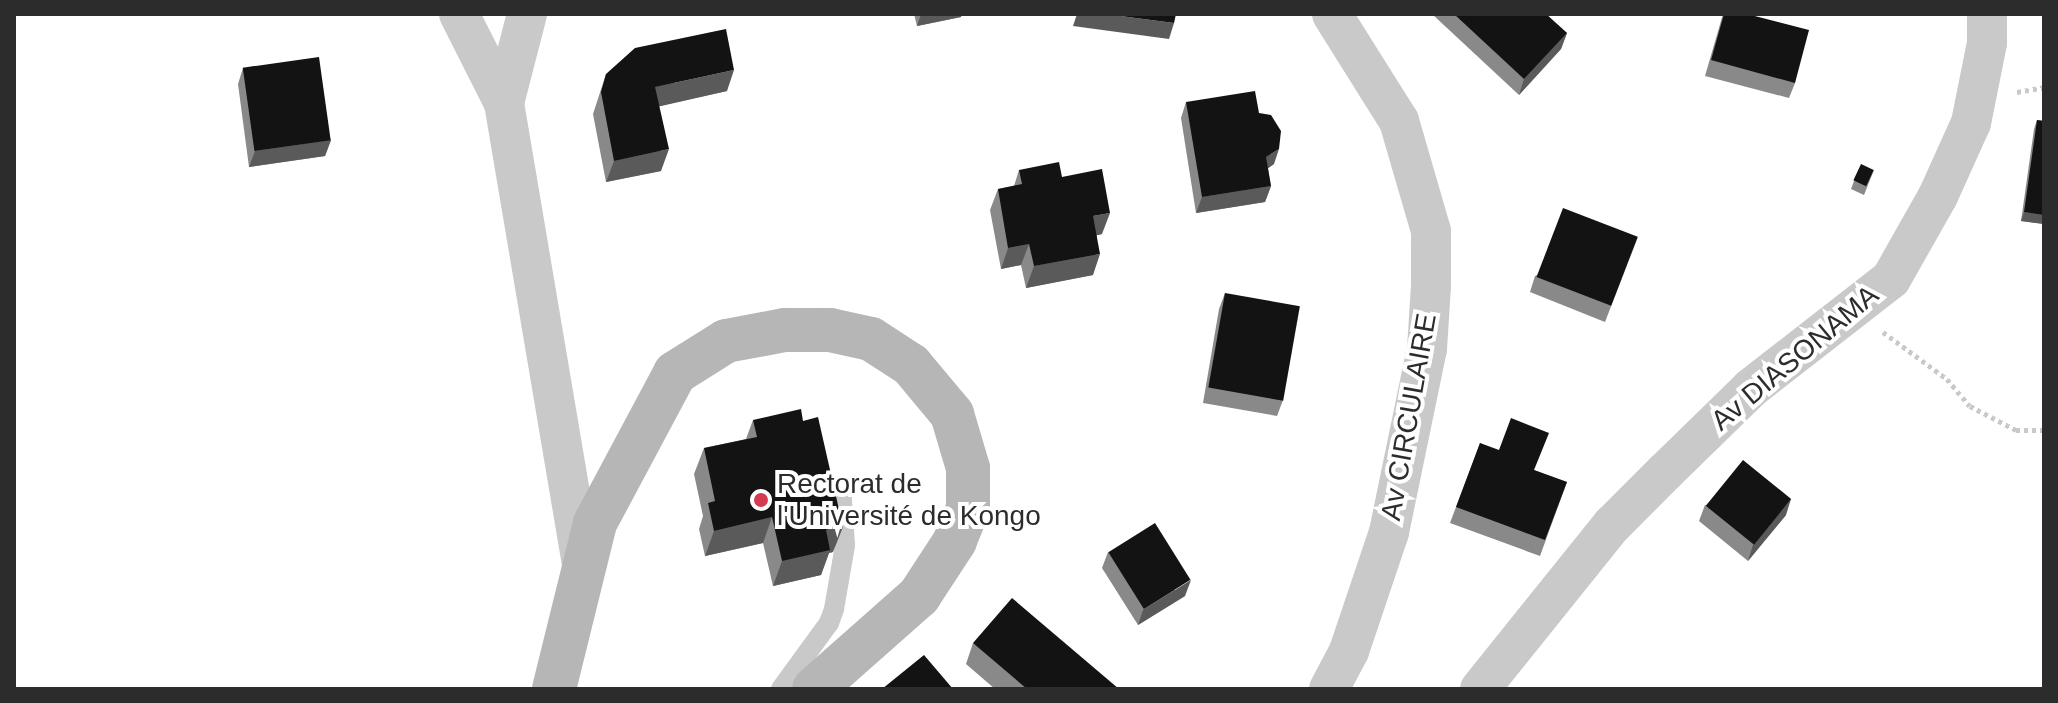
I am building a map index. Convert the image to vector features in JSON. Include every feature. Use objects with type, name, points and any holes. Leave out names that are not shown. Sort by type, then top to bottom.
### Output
[{"type":"street","points":[[459,14],[504,103],[584,578]]},
{"type":"street","points":[[504,103],[527,14]]},
{"type":"street","name":"Av CIRCULAIRE","points":[[1329,689],[1349,651],[1389,532],[1427,349],[1431,286],[1431,231],[1399,121],[1332,14]]},
{"type":"street","name":"Av DIASONAMA","points":[[1480,689],[1612,525],[1751,388],[1891,279],[1938,196],[1971,123],[1987,43],[1987,14]]},
{"type":"street","points":[[554,689],[584,578],[595,523],[675,373],[726,341],[785,330],[830,330],[871,339],[911,365],[952,414],[968,468],[968,508],[955,541],[919,596],[814,689]]},
{"type":"lane","points":[[781,689],[829,623],[834,609],[845,545],[841,485]]},
{"type":"path","points":[[1852,311],[1947,379],[1970,406],[2016,430],[2044,430]]},
{"type":"building","points":[[1105,14],[1176,14],[1174,23]]},
{"type":"building","points":[[1454,14],[1546,14],[1567,33],[1524,79]]},
{"type":"building","points":[[1724,14],[1747,14],[1809,30],[1795,83],[1711,60]]},
{"type":"building","points":[[726,29],[734,70],[655,87],[669,149],[614,161],[601,92],[606,74],[635,48]]},
{"type":"building","points":[[319,57],[331,140],[254,151],[243,68]]},
{"type":"building","points":[[1255,91],[1259,113],[1271,115],[1281,131],[1279,149],[1266,157],[1271,186],[1202,197],[1186,102]]},
{"type":"building","points":[[2037,120],[2044,121],[2044,215],[2024,212]]},
{"type":"building","points":[[1059,162],[1062,177],[1102,169],[1110,213],[1093,216],[1100,254],[1034,266],[1029,244],[1008,248],[998,189],[1022,184],[1019,170]]},
{"type":"building","points":[[1861,164],[1874,170],[1866,186],[1853,180]]},
{"type":"building","points":[[1563,208],[1638,237],[1611,306],[1536,277]]},
{"type":"building","points":[[1225,293],[1300,306],[1283,401],[1208,388]]},
{"type":"building","name":"Rectorat de l'Université de Kongo","points":[[801,409],[803,421],[818,417],[843,527],[826,530],[830,550],[782,561],[772,517],[714,531],[708,503],[715,501],[704,448],[757,437],[753,420]]},
{"type":"building","points":[[1511,418],[1549,433],[1534,470],[1567,482],[1545,540],[1456,507],[1480,443],[1499,450]]},
{"type":"building","points":[[1743,460],[1791,499],[1754,545],[1706,506]]},
{"type":"building","points":[[1155,523],[1191,580],[1144,609],[1108,552]]},
{"type":"building","points":[[1012,598],[1119,689],[1027,689],[973,643]]},
{"type":"building","points":[[924,655],[953,689],[882,689]]},
{"type":"place","name":"Rectorat de l'Université de Kongo","points":[[761,500]]}]
